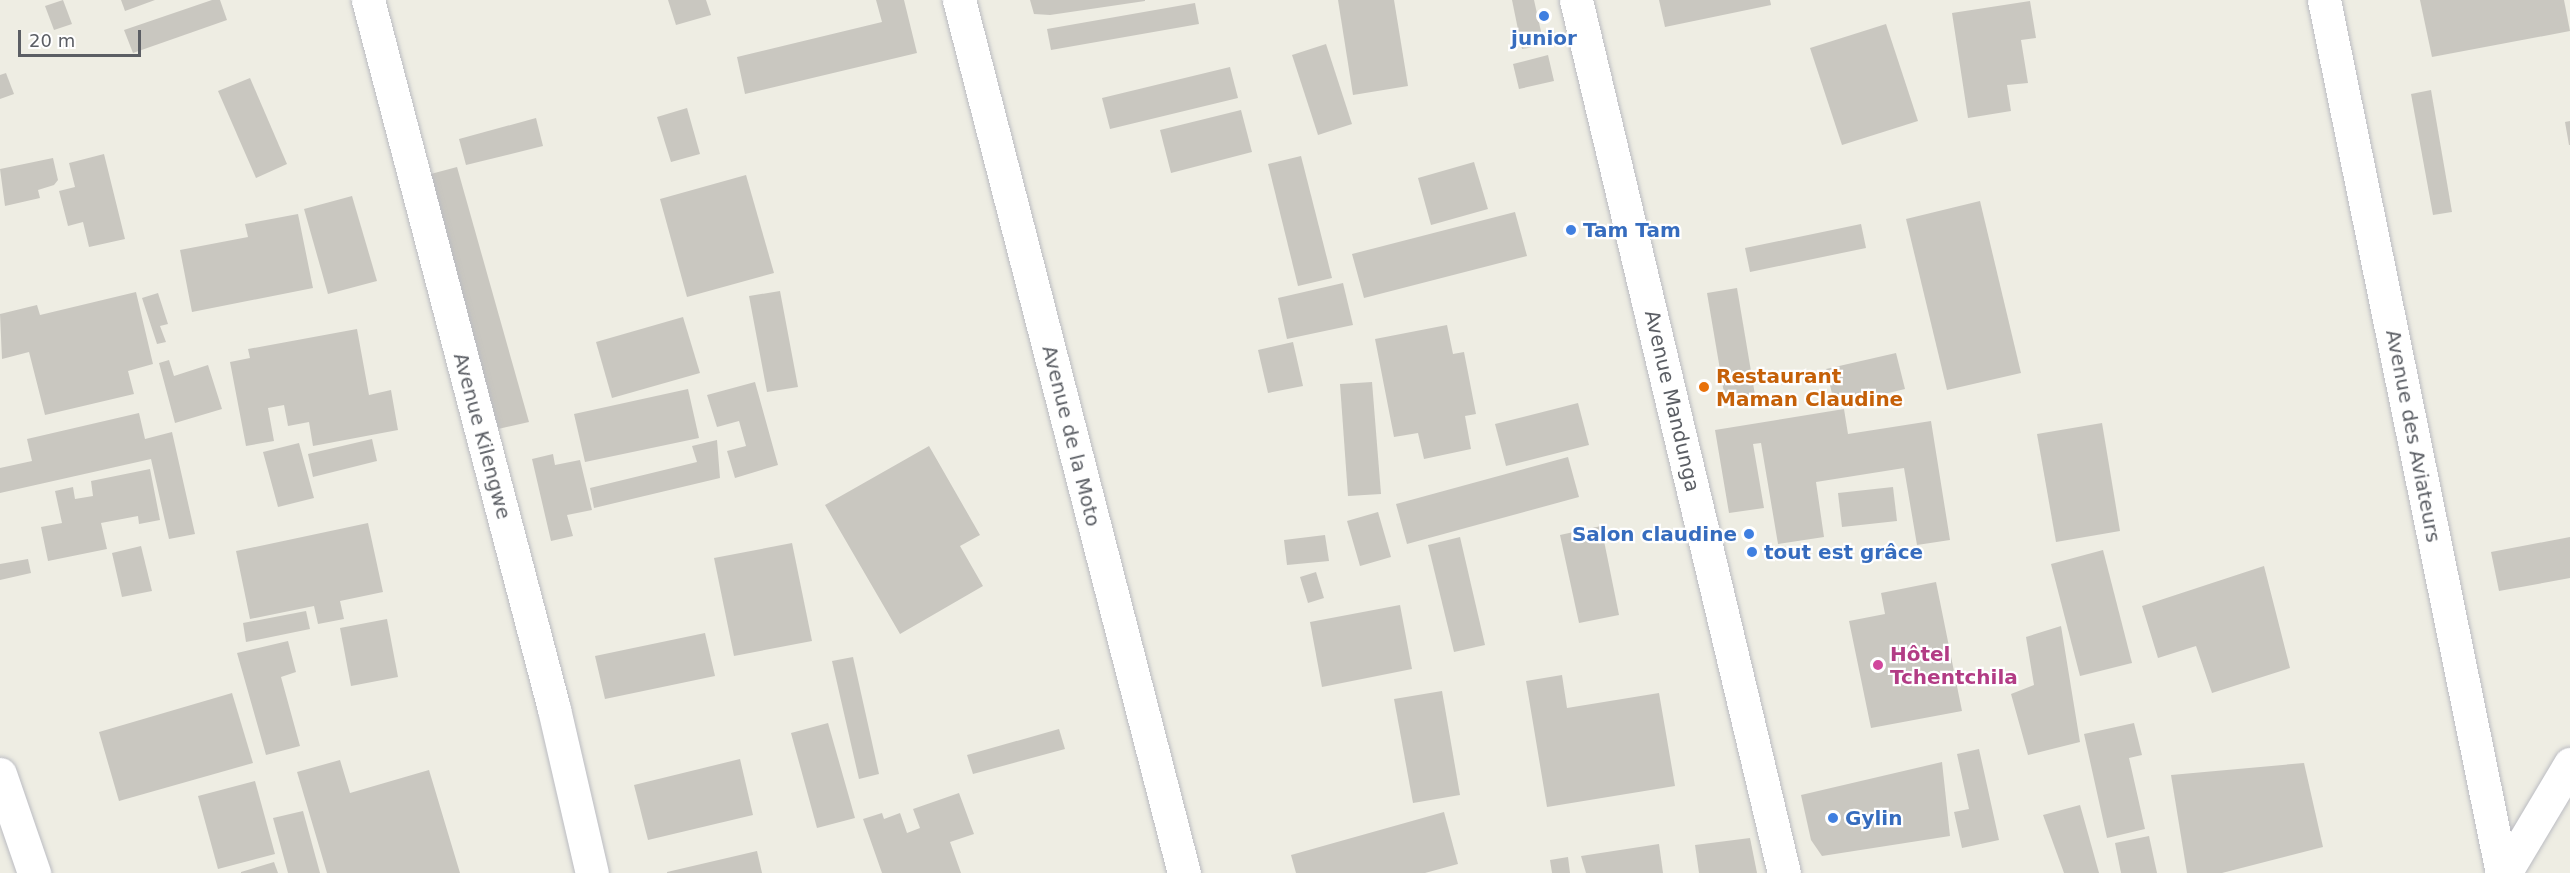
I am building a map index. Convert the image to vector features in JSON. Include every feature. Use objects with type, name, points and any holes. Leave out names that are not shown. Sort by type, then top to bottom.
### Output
[{"type":"street","name":"Avenue Kilengwe","points":[[368,0],[554,709],[592,873]]},
{"type":"street","name":"Avenue de la Moto","points":[[959,0],[1184,873]]},
{"type":"street","name":"Avenue Mandunga","points":[[1576,0],[1784,873]]},
{"type":"street","name":"Avenue des Aviateurs","points":[[2324,0],[2503,873]]},
{"type":"street","name":"Avenue des Aviateurs","points":[[2503,873],[2570,764]]},
{"type":"street","points":[[0,774],[34,873]]},
{"type":"building","points":[[63,0],[72,24],[54,30],[45,6]]},
{"type":"building","points":[[121,0],[155,0],[125,11]]},
{"type":"building","points":[[212,0],[220,0],[227,20],[133,53],[124,30]]},
{"type":"building","points":[[668,0],[706,0],[711,15],[676,25]]},
{"type":"building","points":[[876,0],[904,0],[917,53],[745,94],[737,57],[882,22]]},
{"type":"building","points":[[1030,0],[1145,1],[1050,15],[1034,14]]},
{"type":"building","points":[[1338,0],[1394,0],[1408,86],[1353,95]]},
{"type":"building","points":[[1512,0],[1534,0],[1544,45],[1522,49]]},
{"type":"building","points":[[1659,0],[1770,0],[1771,5],[1665,27]]},
{"type":"building","points":[[2420,0],[2564,0],[2570,31],[2432,57]]},
{"type":"building","points":[[2030,1],[2036,38],[2021,40],[2028,83],[2007,85],[2011,111],[1968,118],[1952,13]]},
{"type":"building","points":[[1195,3],[1199,24],[1051,50],[1047,29]]},
{"type":"building","points":[[1886,24],[1918,121],[1842,145],[1810,48]]},
{"type":"building","points":[[1326,44],[1352,124],[1318,135],[1292,55]]},
{"type":"building","points":[[1548,55],[1554,81],[1519,89],[1513,64]]},
{"type":"building","points":[[1230,67],[1238,98],[1110,129],[1102,98]]},
{"type":"building","points":[[6,73],[14,94],[0,99],[0,75]]},
{"type":"building","points":[[250,78],[287,164],[256,178],[218,91]]},
{"type":"building","points":[[2431,90],[2452,212],[2433,215],[2411,94]]},
{"type":"building","points":[[687,108],[700,154],[671,162],[657,117]]},
{"type":"building","points":[[1241,110],[1252,152],[1171,173],[1160,130]]},
{"type":"building","points":[[536,118],[543,146],[466,165],[459,139]]},
{"type":"building","points":[[2570,121],[2570,145],[2569,145],[2565,122]]},
{"type":"building","points":[[104,154],[125,239],[89,247],[83,222],[68,226],[59,191],[75,187],[69,163]]},
{"type":"building","points":[[1301,156],[1332,278],[1298,286],[1268,164]]},
{"type":"building","points":[[53,158],[58,180],[54,185],[38,190],[40,198],[5,206],[0,169]]},
{"type":"building","points":[[1474,162],[1488,209],[1431,225],[1418,178]]},
{"type":"building","points":[[457,167],[529,422],[498,429],[427,175]]},
{"type":"building","points":[[746,175],[774,273],[687,297],[660,199]]},
{"type":"building","points":[[352,196],[377,281],[328,294],[304,209]]},
{"type":"building","points":[[1980,201],[2021,373],[1947,390],[1906,219]]},
{"type":"building","points":[[1515,212],[1527,256],[1364,298],[1352,254]]},
{"type":"building","points":[[298,214],[313,288],[192,312],[180,250],[248,237],[245,224]]},
{"type":"building","points":[[1861,224],[1866,248],[1750,272],[1745,248]]},
{"type":"building","points":[[1343,283],[1353,325],[1287,339],[1278,298]]},
{"type":"building","points":[[1737,288],[1756,401],[1726,405],[1707,293]]},
{"type":"building","points":[[780,291],[798,387],[767,392],[749,296]]},
{"type":"building","points":[[136,292],[153,364],[128,371],[134,394],[45,415],[29,352],[2,359],[0,314],[37,305],[40,315]]},
{"type":"building","points":[[158,293],[168,324],[160,326],[166,342],[157,344],[142,298]]},
{"type":"building","points":[[683,317],[700,373],[612,398],[596,342]]},
{"type":"building","points":[[1447,325],[1453,354],[1464,352],[1476,414],[1465,416],[1471,449],[1424,459],[1418,433],[1394,437],[1375,339]]},
{"type":"building","points":[[357,329],[369,395],[391,390],[398,430],[313,446],[309,422],[288,426],[284,405],[268,408],[274,441],[246,446],[230,362],[250,358],[248,349]]},
{"type":"building","points":[[1293,342],[1303,386],[1268,393],[1258,350]]},
{"type":"building","points":[[1896,353],[1905,389],[1835,406],[1826,369]]},
{"type":"building","points":[[169,360],[174,376],[208,365],[222,409],[175,423],[159,363]]},
{"type":"building","points":[[755,382],[778,465],[735,478],[727,451],[746,446],[739,421],[717,427],[707,395]]},
{"type":"building","points":[[1372,382],[1381,494],[1348,496],[1340,384]]},
{"type":"building","points":[[688,389],[699,438],[585,462],[574,414]]},
{"type":"building","points":[[1578,403],[1589,445],[1506,466],[1495,424]]},
{"type":"building","points":[[1844,409],[1848,434],[1931,421],[1950,540],[1917,545],[1904,468],[1816,482],[1824,537],[1778,544],[1761,443],[1753,444],[1764,508],[1729,513],[1715,430]]},
{"type":"building","points":[[139,413],[145,439],[172,432],[195,534],[169,539],[151,459],[0,493],[0,468],[32,461],[27,439]]},
{"type":"building","points":[[2102,423],[2120,531],[2056,542],[2037,434]]},
{"type":"building","points":[[372,439],[377,461],[313,477],[308,454]]},
{"type":"building","points":[[717,440],[720,478],[594,508],[590,488],[697,462],[692,446]]},
{"type":"building","points":[[299,443],[314,498],[278,507],[263,452]]},
{"type":"building","points":[[929,446],[980,535],[960,546],[983,586],[900,634],[825,505]]},
{"type":"building","points":[[553,454],[555,465],[580,460],[592,510],[567,515],[573,536],[551,541],[532,459]]},
{"type":"building","points":[[1568,457],[1579,497],[1407,544],[1396,504]]},
{"type":"building","points":[[150,469],[160,520],[139,524],[138,516],[101,523],[107,549],[48,561],[41,527],[62,523],[55,491],[73,487],[75,499],[93,496],[91,481]]},
{"type":"building","points":[[1893,487],[1897,521],[1842,527],[1838,493]]},
{"type":"building","points":[[1378,512],[1391,557],[1360,566],[1347,521]]},
{"type":"building","points":[[368,523],[383,592],[340,601],[344,619],[318,624],[314,606],[250,619],[236,551]]},
{"type":"building","points":[[1601,526],[1619,615],[1579,623],[1560,535]]},
{"type":"building","points":[[1325,535],[1329,561],[1287,565],[1284,540]]},
{"type":"building","points":[[1460,537],[1485,645],[1454,652],[1428,545]]},
{"type":"building","points":[[2570,537],[2570,578],[2499,591],[2491,552]]},
{"type":"building","points":[[792,543],[812,641],[734,656],[714,558]]},
{"type":"building","points":[[141,546],[152,591],[122,597],[112,553]]},
{"type":"building","points":[[2103,550],[2132,663],[2080,676],[2051,564]]},
{"type":"building","points":[[28,559],[31,573],[0,580],[0,564]]},
{"type":"building","points":[[2264,566],[2290,668],[2212,693],[2196,646],[2158,658],[2142,606]]},
{"type":"building","points":[[1316,572],[1324,598],[1308,603],[1300,577]]},
{"type":"building","points":[[1936,582],[1962,711],[1871,728],[1849,621],[1885,614],[1881,593]]},
{"type":"building","points":[[1400,605],[1412,669],[1322,687],[1310,622]]},
{"type":"building","points":[[306,611],[310,629],[246,642],[243,623]]},
{"type":"building","points":[[387,619],[398,677],[351,686],[340,628]]},
{"type":"building","points":[[2061,626],[2080,742],[2028,755],[2011,694],[2034,685],[2026,637]]},
{"type":"building","points":[[705,633],[715,676],[605,699],[595,656]]},
{"type":"building","points":[[288,641],[296,672],[281,677],[300,746],[266,755],[237,653]]},
{"type":"building","points":[[853,657],[879,774],[859,779],[832,661]]},
{"type":"building","points":[[1562,675],[1567,708],[1659,693],[1675,786],[1547,807],[1526,681]]},
{"type":"building","points":[[1442,691],[1460,795],[1413,803],[1394,699]]},
{"type":"building","points":[[232,693],[253,763],[119,801],[99,732]]},
{"type":"building","points":[[828,723],[855,818],[817,828],[791,733]]},
{"type":"building","points":[[2134,723],[2142,755],[2129,758],[2145,829],[2107,838],[2084,734]]},
{"type":"building","points":[[1059,729],[1065,749],[973,774],[967,755]]},
{"type":"building","points":[[1979,749],[1999,840],[1962,848],[1954,812],[1969,809],[1957,754]]},
{"type":"building","points":[[740,759],[753,815],[648,840],[634,785]]},
{"type":"building","points":[[340,760],[350,793],[429,770],[460,873],[327,873],[297,772]]},
{"type":"building","points":[[1942,762],[1950,836],[1822,856],[1811,840],[1801,795]]},
{"type":"building","points":[[2304,763],[2323,847],[2222,873],[2187,873],[2171,775]]},
{"type":"building","points":[[255,781],[275,854],[218,869],[198,796]]},
{"type":"building","points":[[959,793],[974,834],[950,842],[961,873],[882,873],[863,819],[882,813],[884,819],[900,813],[907,833],[920,828],[913,809]]},
{"type":"building","points":[[2080,805],[2099,873],[2064,873],[2043,815]]},
{"type":"building","points":[[303,811],[320,873],[288,873],[273,818]]},
{"type":"building","points":[[1444,812],[1458,864],[1425,873],[1296,873],[1291,855]]},
{"type":"building","points":[[2149,836],[2157,873],[2121,873],[2115,843]]},
{"type":"building","points":[[1750,838],[1757,873],[1699,873],[1695,845]]},
{"type":"building","points":[[1659,844],[1663,873],[1586,873],[1581,856]]},
{"type":"building","points":[[757,851],[762,873],[667,873],[667,872]]},
{"type":"building","points":[[1568,857],[1570,873],[1552,873],[1550,860]]},
{"type":"building","points":[[274,862],[278,873],[241,873],[241,872]]},
{"type":"place","name":"junior","points":[[1544,16]]},
{"type":"place","name":"Tam Tam","points":[[1571,230]]},
{"type":"place","name":"Restaurant Maman Claudine","points":[[1704,387]]},
{"type":"place","name":"Salon claudine","points":[[1749,534]]},
{"type":"place","name":"tout est grâce","points":[[1752,552]]},
{"type":"place","name":"Hôtel Tchentchila","points":[[1878,665]]},
{"type":"place","name":"Gylin","points":[[1833,818]]}]
